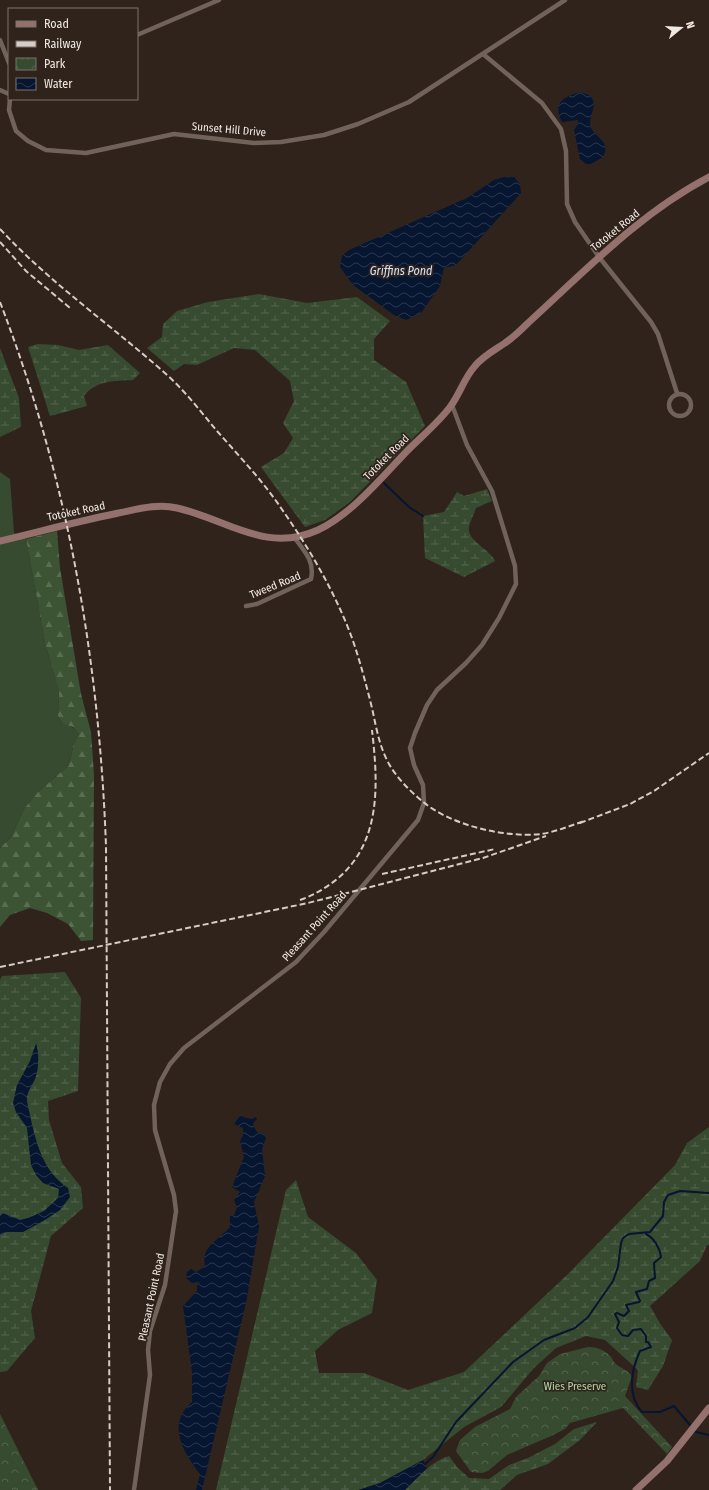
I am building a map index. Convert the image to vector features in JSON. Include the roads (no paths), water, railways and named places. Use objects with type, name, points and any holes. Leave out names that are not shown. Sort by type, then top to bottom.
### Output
[{"type":"main road","name":"Totoket Road","points":[[9,539],[49,528],[143,508],[161,506],[190,512],[253,535],[276,538],[294,538],[318,530],[343,514],[386,473],[452,405],[467,376],[476,364],[518,332],[599,257],[668,201],[709,177]]},
{"type":"main road","points":[[0,541],[9,539]]},
{"type":"main road","points":[[636,1490],[667,1461],[709,1408]]},
{"type":"street","points":[[138,36],[219,0]]},
{"type":"street","name":"Sunset Hill Drive","points":[[10,100],[9,110],[16,131],[28,141],[46,150],[86,153],[174,134],[254,143],[281,142],[324,135],[358,124],[409,102],[566,0]]},
{"type":"street","points":[[0,40],[8,60]]},
{"type":"street","points":[[483,54],[542,103],[561,129],[566,151],[567,204],[577,228],[656,330],[677,394]]},
{"type":"street","points":[[677,394],[686,395],[691,403],[689,411],[682,416],[673,414],[668,407],[670,398],[677,394]]},
{"type":"street","name":"Pleasant Point Road","points":[[134,1490],[150,1375],[148,1350],[150,1331],[165,1285],[176,1211],[174,1195],[155,1130],[154,1105],[160,1082],[170,1064],[184,1048],[296,962],[324,932],[418,820],[424,803],[423,786],[414,765],[410,748],[415,733],[427,705],[437,690],[466,663],[482,645],[499,618],[516,584],[515,566],[492,490],[467,445],[452,405]]},
{"type":"street","name":"Tweed Road","points":[[246,606],[257,604],[311,579],[312,572],[309,557],[294,538]]},
{"type":"street","name":"Totoket Road","points":[[0,545],[9,539]]},
{"type":"water","points":[[580,92],[592,98],[594,103],[590,123],[591,128],[602,140],[605,147],[603,157],[591,164],[586,164],[580,159],[574,130],[578,124],[578,120],[562,122],[558,110],[561,101]]},
{"type":"water","name":"Griffins Pond","points":[[504,177],[514,177],[520,184],[521,193],[456,265],[444,268],[440,286],[421,313],[406,320],[394,315],[353,285],[340,267],[342,256],[349,250],[467,198],[494,180]]},
{"type":"water","points":[[36,1043],[38,1068],[35,1079],[27,1096],[28,1106],[36,1139],[43,1158],[53,1174],[68,1188],[70,1197],[60,1210],[23,1232],[6,1232],[0,1235],[0,1216],[3,1213],[20,1220],[28,1218],[44,1211],[58,1198],[59,1189],[43,1183],[36,1175],[31,1165],[27,1128],[16,1112],[13,1103],[17,1085],[30,1061]]},
{"type":"water","points":[[240,1116],[251,1119],[256,1117],[257,1119],[253,1125],[257,1132],[264,1134],[266,1138],[262,1149],[265,1176],[254,1202],[259,1226],[247,1298],[202,1490],[196,1490],[200,1474],[183,1448],[179,1429],[180,1420],[184,1411],[192,1402],[192,1372],[183,1306],[197,1291],[197,1286],[200,1282],[192,1283],[186,1278],[187,1272],[191,1269],[196,1272],[204,1267],[204,1258],[208,1248],[230,1227],[230,1216],[234,1215],[237,1207],[234,1200],[240,1192],[232,1187],[244,1157],[240,1141],[243,1135],[243,1128],[234,1124]]},
{"type":"water","points":[[423,1460],[427,1468],[405,1490],[358,1490],[380,1483]]},
{"type":"waterway","points":[[384,483],[409,507],[423,516]]},
{"type":"waterway","points":[[425,1464],[433,1457],[456,1422],[513,1362],[544,1340],[575,1328],[588,1317],[613,1281],[618,1267],[623,1238],[629,1234],[650,1232],[663,1216],[664,1202],[668,1195],[680,1191],[709,1193]]},
{"type":"waterway","points":[[646,1234],[658,1247],[661,1257],[654,1263],[655,1278],[649,1281],[647,1289],[636,1292],[640,1301],[626,1305],[629,1311],[624,1316],[617,1313],[615,1314],[619,1322],[617,1328],[622,1335],[628,1336],[633,1330],[641,1329],[646,1336],[646,1342],[648,1342],[651,1347],[640,1351],[634,1366],[632,1383],[634,1398],[637,1406],[642,1412],[660,1412],[674,1406],[696,1432],[709,1435]]},
{"type":"railway","points":[[0,229],[39,268],[173,381],[187,395],[274,498],[311,555],[338,604],[358,655],[378,736],[383,750],[392,769],[408,788],[422,801],[447,817],[494,832],[526,835],[541,834],[584,821]]},
{"type":"railway","points":[[0,242],[26,271],[70,308]]},
{"type":"railway","points":[[0,302],[24,368],[62,502],[76,570],[96,707],[106,846],[110,1490]]},
{"type":"railway","points":[[300,900],[320,891],[337,879],[352,864],[362,847],[374,810],[375,770],[372,730]]},
{"type":"railway","points":[[580,823],[630,804],[654,791],[709,753]]},
{"type":"railway","points":[[0,967],[308,903],[483,858],[546,836]]},
{"type":"railway","points":[[382,874],[495,849]]},
{"type":"park label","name":"Wies Preserve","points":[[575,1386]]}]
